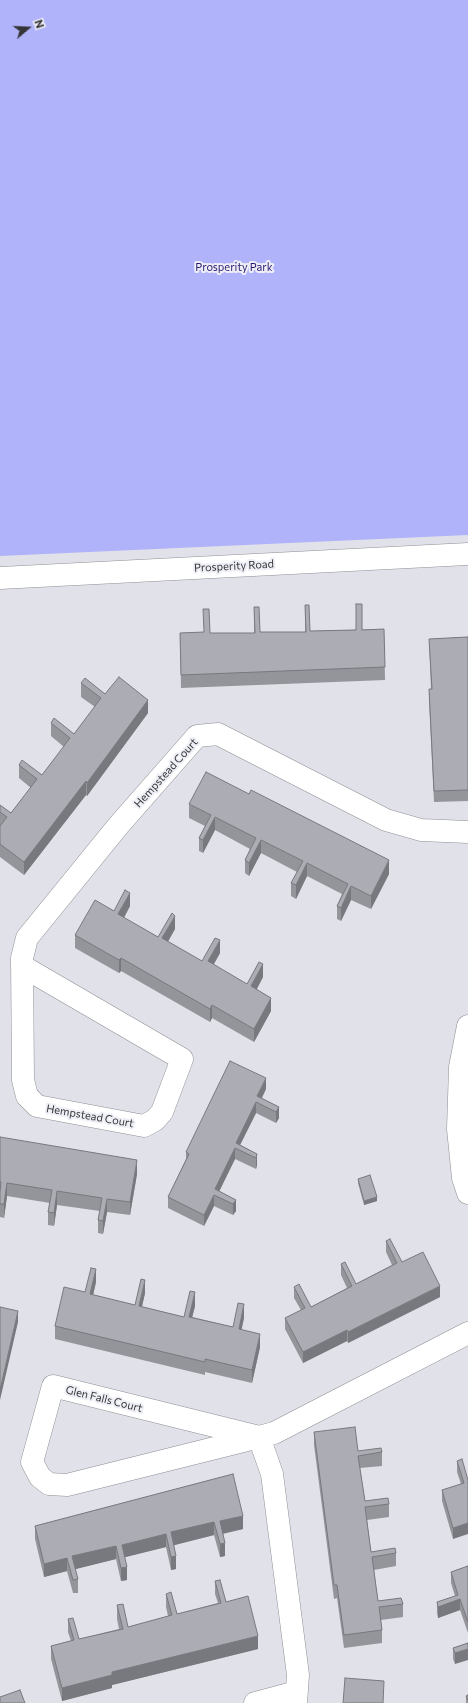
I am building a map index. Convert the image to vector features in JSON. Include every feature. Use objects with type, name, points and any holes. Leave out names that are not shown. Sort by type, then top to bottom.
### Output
[{"type":"street","name":"Prosperity Road","points":[[0,578],[468,554]]},
{"type":"street","name":"Hempstead Court","points":[[22,966],[182,1059],[162,1112],[155,1120],[144,1126],[37,1106],[27,1096],[23,1080],[22,966],[22,958],[27,938],[118,826],[197,736],[218,734],[386,820],[421,830],[468,832]]},
{"type":"street","points":[[468,1026],[460,1067],[458,1128],[463,1178],[468,1193]]},
{"type":"street","name":"Glen Falls Court","points":[[259,1437],[53,1386],[32,1462],[40,1477],[49,1484],[67,1485],[259,1437],[274,1433],[298,1422],[468,1333]]},
{"type":"street","points":[[255,1703],[296,1698],[298,1675],[272,1474],[259,1437]]},
{"type":"green space","name":"Prosperity Park","points":[[0,0],[468,0],[468,535],[0,556]]},
{"type":"building","points":[[356,604],[362,604],[362,630],[384,629],[385,667],[181,675],[180,633],[204,632],[203,609],[209,609],[210,633],[255,633],[254,607],[259,607],[260,632],[306,632],[305,605],[309,605],[310,631],[356,630]]},
{"type":"building","points":[[468,637],[468,790],[434,791],[429,689],[432,689],[429,639]]},
{"type":"building","points":[[119,677],[148,700],[87,783],[86,781],[24,862],[0,844],[0,826],[7,817],[0,812],[0,805],[11,813],[37,779],[19,765],[22,760],[42,775],[70,738],[51,723],[54,718],[74,734],[101,698],[81,683],[85,678],[105,694]]},
{"type":"building","points":[[206,772],[249,794],[251,790],[389,860],[371,896],[351,886],[341,908],[337,906],[348,884],[307,863],[296,885],[291,883],[303,861],[261,840],[249,863],[245,860],[256,838],[215,817],[203,840],[199,838],[211,815],[189,804]]},
{"type":"building","points":[[125,890],[130,893],[118,914],[158,937],[172,913],[175,916],[162,938],[202,961],[215,938],[220,940],[208,961],[247,984],[259,962],[263,964],[251,986],[271,998],[254,1029],[212,1005],[210,1009],[121,958],[119,960],[75,935],[95,900],[114,911]]},
{"type":"building","points":[[230,1061],[266,1078],[257,1096],[279,1107],[276,1112],[256,1102],[236,1143],[257,1154],[256,1158],[235,1148],[215,1189],[236,1200],[233,1204],[214,1195],[204,1215],[168,1197],[189,1154],[186,1152]]},
{"type":"building","points":[[0,1137],[137,1160],[130,1202],[107,1199],[103,1221],[98,1220],[102,1198],[57,1191],[54,1213],[48,1212],[52,1190],[7,1183],[4,1204],[0,1204]]},
{"type":"building","points":[[370,1175],[377,1197],[364,1201],[358,1179]]},
{"type":"building","points":[[390,1239],[402,1262],[423,1252],[440,1286],[348,1332],[347,1330],[303,1352],[285,1318],[305,1308],[294,1287],[299,1284],[311,1307],[352,1286],[341,1264],[345,1262],[356,1284],[397,1263],[386,1241]]},
{"type":"building","points":[[91,1268],[96,1269],[90,1294],[135,1305],[141,1279],[145,1280],[139,1306],[184,1317],[190,1291],[195,1292],[189,1317],[233,1327],[238,1303],[244,1304],[239,1329],[260,1334],[252,1370],[205,1359],[205,1362],[55,1326],[64,1287],[85,1292]]},
{"type":"building","points":[[0,1307],[18,1311],[0,1390]]},
{"type":"building","points":[[355,1427],[358,1451],[381,1448],[382,1452],[358,1456],[365,1501],[388,1498],[389,1504],[365,1507],[371,1552],[395,1548],[396,1553],[372,1557],[378,1601],[401,1598],[403,1604],[379,1607],[382,1630],[344,1635],[337,1585],[334,1585],[314,1432]]},
{"type":"building","points":[[462,1459],[468,1480],[468,1523],[453,1528],[442,1490],[464,1483],[457,1461]]},
{"type":"building","points":[[233,1474],[243,1516],[220,1521],[225,1543],[220,1544],[214,1522],[171,1532],[176,1556],[171,1557],[166,1534],[122,1545],[127,1567],[121,1568],[116,1546],[72,1556],[78,1579],[73,1580],[67,1558],[44,1564],[35,1526]]},
{"type":"building","points":[[468,1566],[468,1622],[460,1599],[438,1607],[437,1602],[458,1595],[451,1572]]},
{"type":"building","points":[[220,1580],[226,1602],[248,1596],[258,1636],[112,1672],[112,1675],[62,1688],[51,1646],[74,1640],[68,1619],[73,1618],[79,1639],[123,1629],[117,1605],[123,1604],[128,1627],[172,1615],[166,1594],[171,1592],[177,1614],[221,1603],[215,1581]]},
{"type":"building","points":[[468,1643],[468,1649],[455,1653],[453,1648]]},
{"type":"building","points":[[345,1678],[384,1681],[383,1703],[343,1703]]},
{"type":"building","points":[[20,1690],[25,1703],[0,1703],[0,1697]]}]
